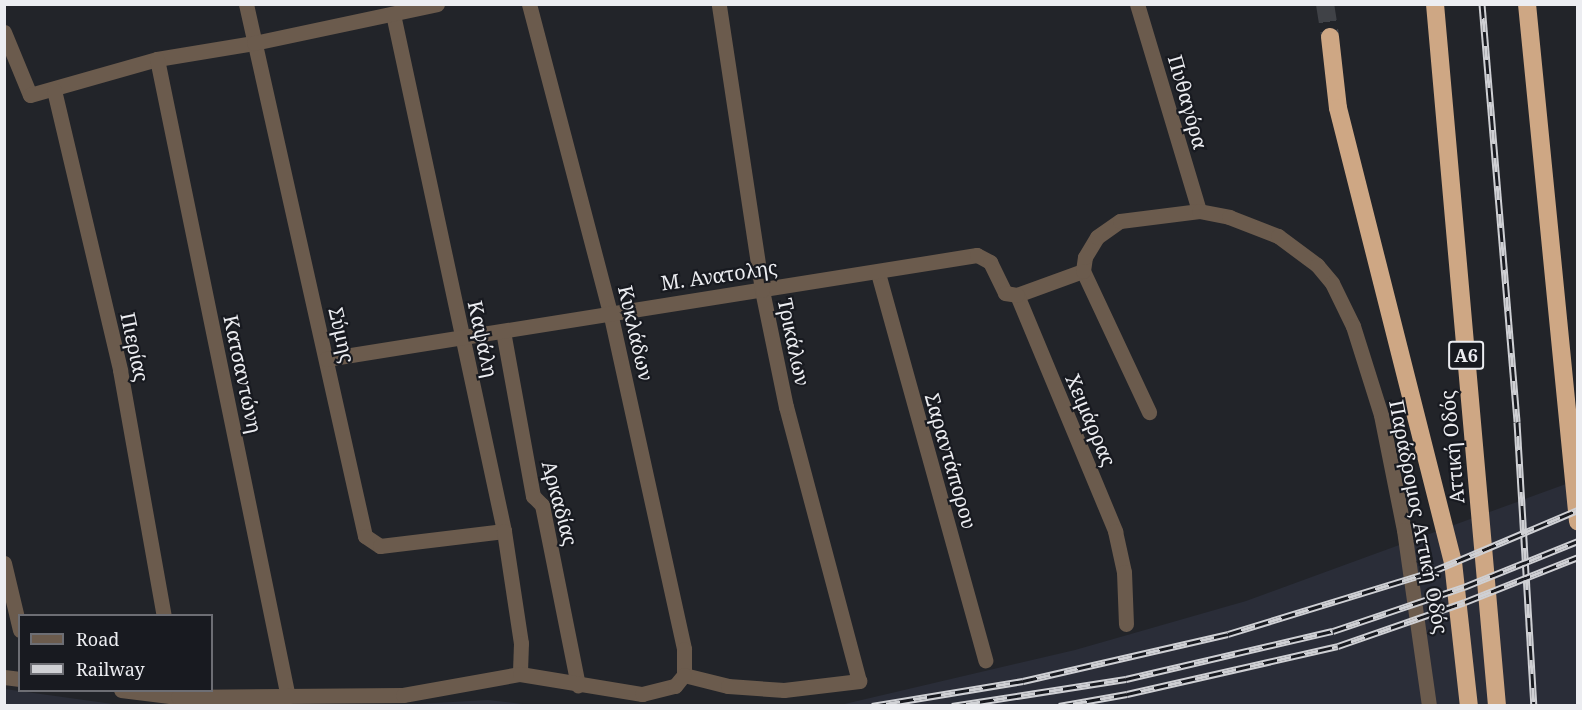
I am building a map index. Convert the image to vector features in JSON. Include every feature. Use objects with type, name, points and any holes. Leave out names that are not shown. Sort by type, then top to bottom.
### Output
[{"type":"highway","name":"Αττική Οδός","points":[[1436,4],[1497,705]]},
{"type":"highway","points":[[1527,4],[1578,521]]},
{"type":"highway","points":[[1330,37],[1338,108],[1452,562],[1469,705]]},
{"type":"highway","points":[[1574,488],[1578,461]]},
{"type":"street","name":"Σύμης","points":[[246,4],[365,536],[380,546],[504,531]]},
{"type":"street","points":[[4,32],[30,95],[158,59],[254,44],[438,4]]},
{"type":"street","name":"Κυκλάδων","points":[[529,4],[610,312],[684,649],[684,675]]},
{"type":"street","name":"Τρικάλων","points":[[684,675],[728,686],[784,690],[859,681],[786,407],[762,290],[719,4]]},
{"type":"street","name":"Πυθαγόρα","points":[[1137,4],[1199,211]]},
{"type":"street","name":"Καψάλη","points":[[393,14],[504,531],[521,643],[520,674]]},
{"type":"street","name":"Κατσαντώνη","points":[[158,59],[288,697]]},
{"type":"street","name":"Πιερίας","points":[[54,90],[120,370],[164,614]]},
{"type":"street","name":"Παράδρομος Αττική Οδός","points":[[1083,271],[1090,246],[1107,228],[1134,218],[1199,211],[1229,218],[1278,236],[1317,265],[1344,305],[1369,372],[1392,464],[1429,705]]},
{"type":"street","name":"Μ. Ανατολης","points":[[326,359],[461,339],[610,312],[878,273],[977,255]]},
{"type":"street","name":"Χειμάρρας","points":[[977,255],[990,262],[1005,292],[1017,295],[1115,531],[1124,572],[1126,624]]},
{"type":"street","points":[[1017,295],[1083,271],[1149,412]]},
{"type":"street","name":"Σαραντάπορου","points":[[878,273],[985,660]]},
{"type":"street","name":"Αρκαδίας","points":[[503,331],[533,496],[542,505],[578,685]]},
{"type":"street","points":[[4,563],[18,622]]},
{"type":"street","points":[[150,692],[288,697],[402,695],[520,674],[642,694],[675,686],[684,675]]},
{"type":"shaded area","points":[[1577,480],[1577,705],[836,706],[1075,650],[1246,601]]},
{"type":"shaded area","points":[[4,689],[120,705],[5,705]]},
{"type":"shaded area","points":[[488,700],[531,705],[399,705]]},
{"type":"tunnel","points":[[1325,4],[1330,37]]},
{"type":"railway","points":[[1482,4],[1517,422],[1534,706]]},
{"type":"railway","points":[[872,706],[1023,681],[1228,634],[1431,572],[1578,510]]},
{"type":"railway","points":[[952,706],[1126,679],[1333,631],[1464,587],[1578,541]]},
{"type":"railway","points":[[1059,706],[1127,694],[1338,646],[1465,602],[1578,557]]}]
